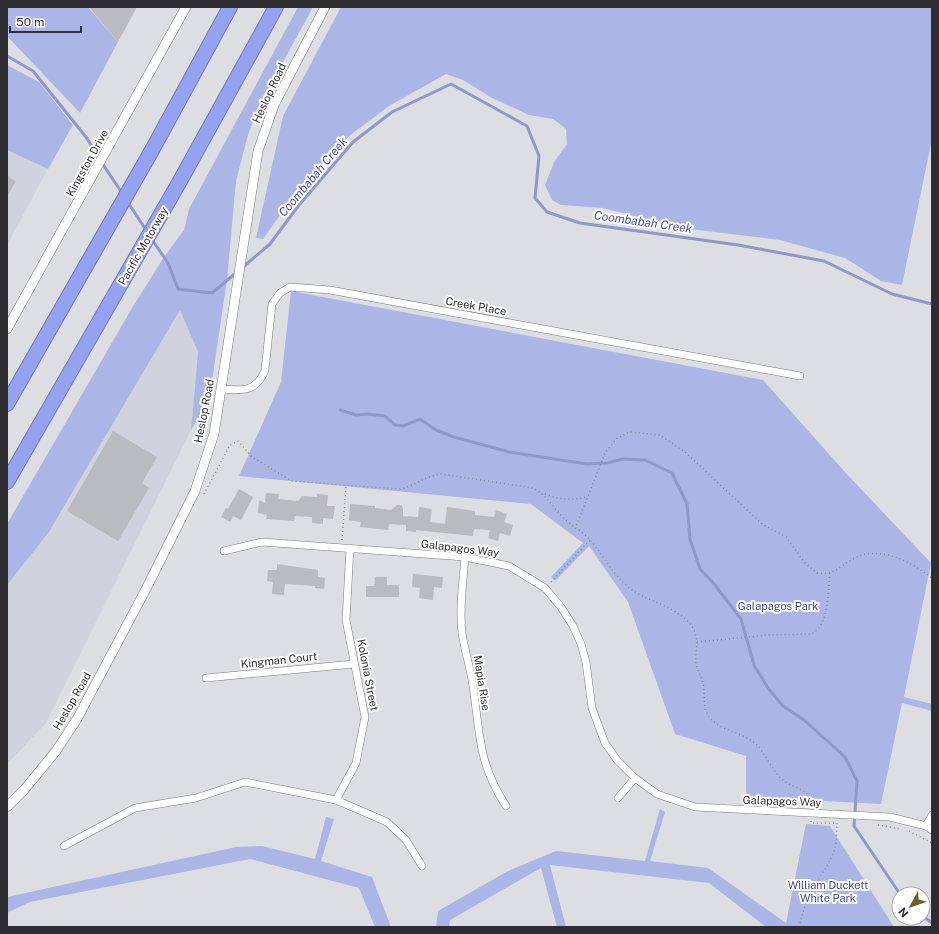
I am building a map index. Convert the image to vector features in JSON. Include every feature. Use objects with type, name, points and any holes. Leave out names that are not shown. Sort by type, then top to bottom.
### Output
[{"type":"highway","points":[[7,404],[151,152],[230,7]]},
{"type":"highway","name":"Pacific Motorway","points":[[7,482],[180,181],[276,7]]},
{"type":"street","name":"Kingston Drive","points":[[7,329],[186,7]]},
{"type":"street","name":"Heslop Road","points":[[7,807],[24,790],[56,751],[78,719],[146,589],[194,491],[214,434],[258,151],[267,120],[325,7]]},
{"type":"street","name":"Creek Place","points":[[221,389],[249,389],[256,385],[262,378],[265,370],[272,304],[280,293],[290,287],[330,290],[800,376]]},
{"type":"street","name":"Galapagos Way","points":[[224,552],[262,542],[465,557],[509,566],[544,588],[562,607],[581,644],[586,662],[592,708],[605,743],[617,760],[635,778],[658,794],[694,806],[890,817],[929,828]]},
{"type":"street","name":"Kolonia Street","points":[[336,800],[356,763],[365,717],[346,620],[350,548]]},
{"type":"street","name":"Mapia Rise","points":[[465,557],[461,618],[462,635],[473,686],[478,736],[486,768],[495,788],[506,806]]},
{"type":"street","name":"Kingman Court","points":[[206,678],[354,664]]},
{"type":"street","points":[[618,798],[635,778]]},
{"type":"street","points":[[64,846],[135,808],[196,798],[245,782],[336,800],[387,822],[406,840],[422,866]]},
{"type":"street","points":[[929,828],[932,815]]},
{"type":"path","points":[[575,528],[606,453],[616,439],[629,432],[660,435],[685,452],[762,524],[786,537],[811,570],[817,573],[830,573],[854,558],[871,553],[892,555],[924,571],[932,578]]},
{"type":"path","points":[[341,547],[346,486]]},
{"type":"path","points":[[543,493],[560,498],[577,499],[588,496]]},
{"type":"path","points":[[544,588],[590,540]]},
{"type":"path","points":[[697,642],[751,637],[811,634],[817,632],[823,623],[830,573]]},
{"type":"path","points":[[799,927],[808,895],[826,868],[833,854],[836,844],[837,823]]},
{"type":"path","points":[[874,825],[907,830],[932,843]]},
{"type":"shaded area","points":[[7,150],[48,169],[7,245]]},
{"type":"shaded area","points":[[180,310],[198,352],[191,430],[46,723],[7,764],[7,585],[49,532]]},
{"type":"green space","points":[[7,7],[88,7],[118,42],[80,113],[7,36]]},
{"type":"green space","points":[[298,7],[313,7],[257,110],[248,135],[236,181],[227,280],[209,401],[191,430],[198,352],[180,310],[49,532],[7,585],[7,524],[132,308],[164,257],[184,230],[189,209]]},
{"type":"green space","points":[[341,7],[932,7],[932,139],[902,285],[881,281],[845,258],[780,240],[682,228],[603,208],[561,205],[552,200],[545,185],[554,162],[567,144],[566,129],[553,119],[529,115],[492,98],[463,80],[446,74],[389,106],[349,136],[293,197],[263,239],[256,238],[283,116]]},
{"type":"green space","points":[[7,65],[39,82],[73,125],[48,169],[7,150]]},
{"type":"green space","name":"Galapagos Park","points":[[291,291],[763,380],[844,471],[931,563],[904,697],[932,704],[932,711],[902,703],[881,804],[746,797],[746,756],[675,734],[628,602],[589,546],[555,581],[551,577],[583,543],[531,504],[239,476],[281,382]]},
{"type":"green space","name":"William Duckett White Park","points":[[660,809],[665,812],[650,861],[708,868],[786,923],[806,824],[830,826],[891,922],[891,926],[894,927],[766,927],[709,883],[550,865],[566,927],[557,927],[541,868],[450,920],[449,927],[436,927],[438,911],[508,871],[556,851],[645,861]]},
{"type":"green space","points":[[326,817],[334,819],[321,861],[372,877],[391,927],[375,927],[359,888],[250,859],[30,902],[7,913],[7,897],[236,847],[262,846],[315,859]]},
{"type":"building","points":[[89,7],[137,7],[118,42]]},
{"type":"building","points":[[7,176],[16,181],[7,197]]},
{"type":"building","points":[[113,431],[157,457],[142,483],[149,488],[118,541],[67,511]]},
{"type":"building","points":[[239,489],[253,497],[241,520],[233,516],[230,522],[221,517],[226,508],[228,509]]},
{"type":"building","points":[[266,493],[279,494],[278,499],[298,501],[302,496],[317,497],[317,494],[328,495],[327,506],[335,506],[333,519],[323,518],[323,524],[312,523],[312,517],[295,516],[294,521],[266,519],[267,515],[258,513],[259,500],[265,503]]},
{"type":"building","points":[[350,504],[375,506],[375,508],[391,510],[397,505],[401,505],[403,508],[403,516],[418,517],[419,507],[432,509],[430,522],[445,524],[447,507],[475,511],[475,515],[494,517],[496,510],[507,514],[504,522],[513,525],[510,536],[500,533],[498,541],[488,538],[490,530],[474,529],[473,536],[416,530],[416,532],[406,531],[406,525],[389,524],[388,530],[360,527],[361,522],[349,520]]},
{"type":"building","points":[[277,564],[318,570],[318,577],[325,578],[324,589],[315,588],[315,586],[285,584],[284,595],[272,594],[273,582],[267,581],[268,570],[277,570]]},
{"type":"building","points":[[413,574],[443,577],[442,588],[434,587],[433,600],[419,598],[420,588],[412,587]]},
{"type":"building","points":[[375,577],[387,577],[387,585],[399,585],[399,597],[366,597],[366,586],[374,586]]},
{"type":"waterway","name":"Coombabah Creek","points":[[7,56],[33,71],[86,137],[99,158]]},
{"type":"waterway","name":"Coombabah Creek","points":[[243,267],[270,244],[299,205],[353,142],[392,112],[451,84],[527,126],[539,156],[535,198],[547,212],[580,223],[738,245],[824,261],[892,294],[932,304]]},
{"type":"waterway","name":"Coombabah Creek","points":[[102,163],[122,193]]},
{"type":"waterway","name":"Coombabah Creek","points":[[127,201],[146,230]]},
{"type":"waterway","name":"Coombabah Creek","points":[[151,238],[168,263],[178,289],[212,293],[237,272]]},
{"type":"waterway","points":[[340,410],[356,415],[368,414],[385,416],[395,425],[403,426],[420,419],[436,430],[454,437],[509,452],[587,464],[607,463],[623,459],[645,460],[672,473],[687,504],[690,539],[700,569],[715,585],[741,619],[754,665],[768,688],[783,706],[804,720],[845,757],[857,781],[854,826],[895,886]]}]
